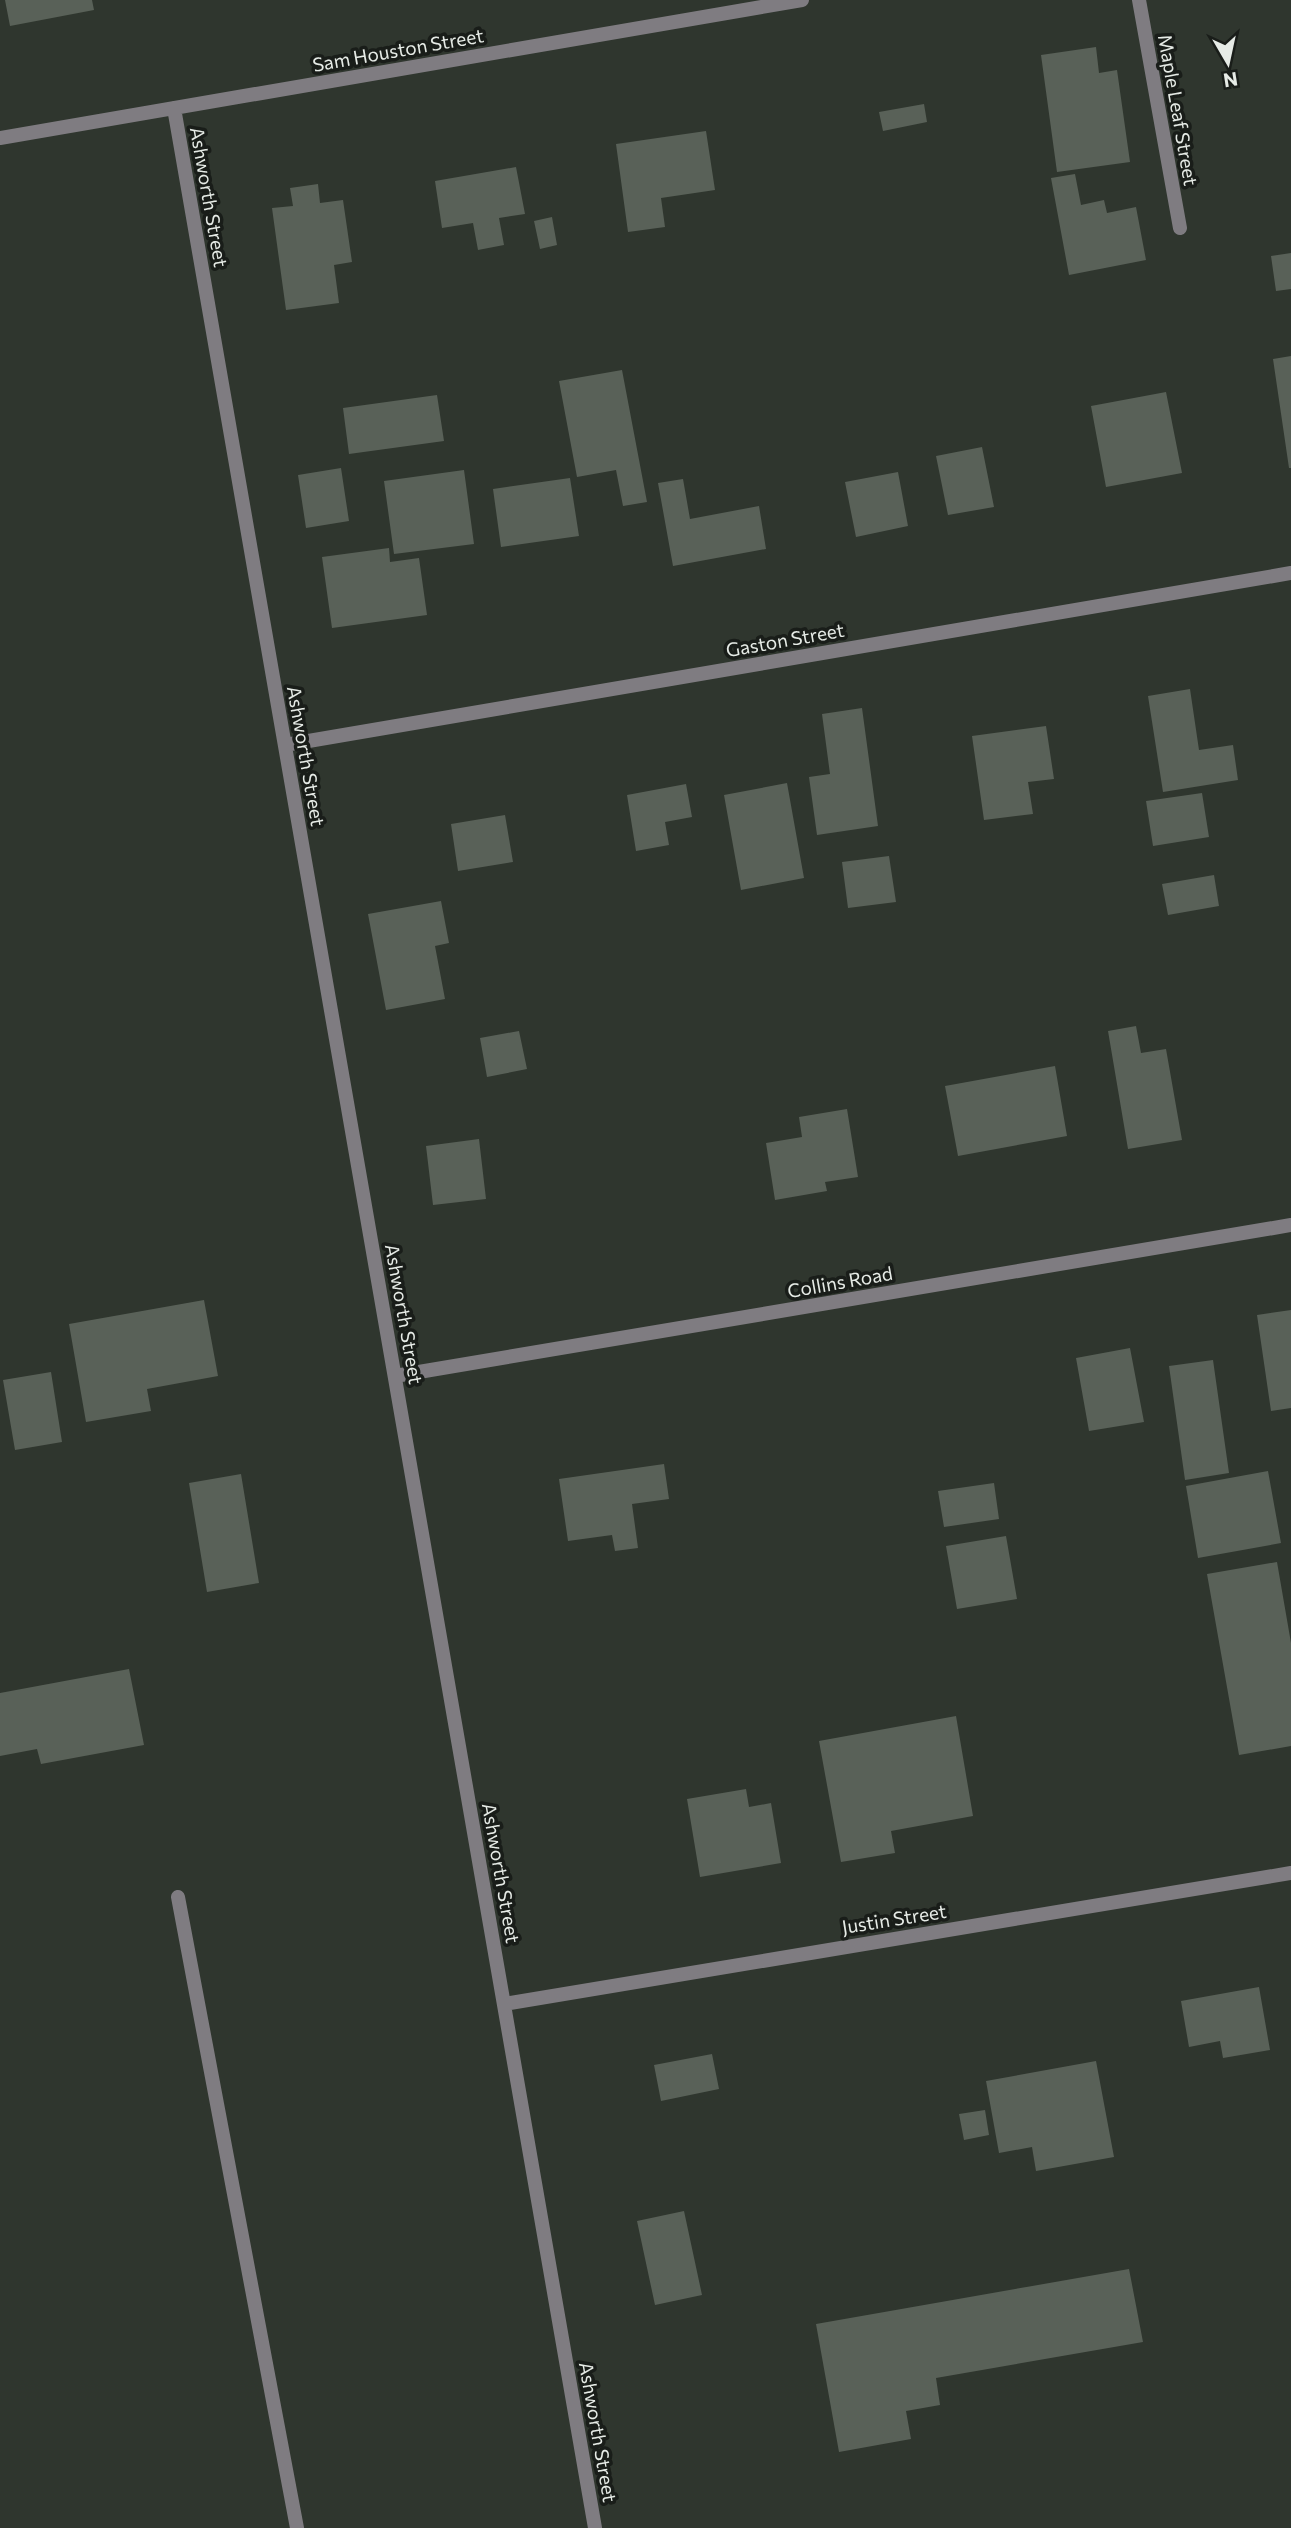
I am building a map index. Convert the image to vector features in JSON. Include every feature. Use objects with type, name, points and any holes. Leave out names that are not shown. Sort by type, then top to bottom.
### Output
[{"type":"street","name":"Sam Houston Street","points":[[0,138],[802,0]]},
{"type":"street","name":"Maple Leaf Street","points":[[1139,0],[1180,228]]},
{"type":"street","name":"Ashworth Street","points":[[174,107],[595,2528]]},
{"type":"street","name":"Gaston Street","points":[[285,745],[1291,573]]},
{"type":"street","name":"Collins Road","points":[[395,1376],[1291,1225]]},
{"type":"street","name":"Justin Street","points":[[504,2004],[1291,1873]]},
{"type":"street","points":[[178,1897],[297,2528]]},
{"type":"building","points":[[5,0],[92,0],[94,10],[10,26]]},
{"type":"building","points":[[1096,47],[1099,73],[1117,70],[1130,162],[1057,172],[1041,55]]},
{"type":"building","points":[[924,104],[927,122],[883,131],[879,112]]},
{"type":"building","points":[[706,131],[715,190],[661,198],[665,227],[628,232],[616,144]]},
{"type":"building","points":[[516,167],[525,214],[499,218],[504,245],[478,250],[473,223],[442,228],[435,181]]},
{"type":"building","points":[[1075,174],[1081,205],[1104,200],[1107,213],[1136,207],[1146,260],[1069,275],[1051,178]]},
{"type":"building","points":[[318,184],[320,203],[343,200],[352,262],[334,265],[339,303],[286,310],[272,208],[293,206],[290,188]]},
{"type":"building","points":[[552,217],[557,245],[540,249],[534,221]]},
{"type":"building","points":[[1291,253],[1291,289],[1276,291],[1271,256]]},
{"type":"building","points":[[1291,356],[1291,468],[1289,468],[1273,359]]},
{"type":"building","points":[[622,370],[647,502],[623,506],[616,470],[577,477],[559,381]]},
{"type":"building","points":[[1166,392],[1182,473],[1106,487],[1091,406]]},
{"type":"building","points":[[437,395],[444,441],[349,454],[343,408]]},
{"type":"building","points":[[982,447],[994,507],[948,515],[936,456]]},
{"type":"building","points":[[341,468],[349,521],[306,528],[298,475]]},
{"type":"building","points":[[464,470],[474,544],[394,554],[384,481]]},
{"type":"building","points":[[898,472],[908,526],[856,537],[845,482]]},
{"type":"building","points":[[570,478],[579,536],[501,547],[493,489]]},
{"type":"building","points":[[683,479],[690,519],[759,506],[766,549],[673,566],[658,483]]},
{"type":"building","points":[[389,548],[390,562],[419,558],[427,615],[332,628],[322,557]]},
{"type":"building","points":[[1190,689],[1199,750],[1233,745],[1238,780],[1163,792],[1148,696]]},
{"type":"building","points":[[862,708],[878,826],[817,835],[809,777],[830,774],[822,714]]},
{"type":"building","points":[[1046,726],[1054,779],[1028,782],[1033,814],[984,820],[972,736]]},
{"type":"building","points":[[787,783],[804,878],[741,890],[724,795]]},
{"type":"building","points":[[686,784],[692,817],[665,822],[669,845],[636,851],[627,795]]},
{"type":"building","points":[[1202,793],[1209,837],[1153,846],[1146,801]]},
{"type":"building","points":[[505,815],[513,862],[458,871],[451,824]]},
{"type":"building","points":[[889,856],[896,902],[848,908],[842,862]]},
{"type":"building","points":[[1214,875],[1219,906],[1168,915],[1162,884]]},
{"type":"building","points":[[441,901],[449,943],[435,946],[445,999],[386,1010],[368,914]]},
{"type":"building","points":[[1136,1026],[1141,1053],[1166,1049],[1182,1140],[1128,1149],[1108,1031]]},
{"type":"building","points":[[519,1031],[527,1069],[487,1077],[480,1038]]},
{"type":"building","points":[[1055,1066],[1067,1136],[958,1156],[945,1086]]},
{"type":"building","points":[[847,1109],[858,1177],[825,1182],[827,1191],[775,1200],[766,1143],[802,1137],[799,1117]]},
{"type":"building","points":[[479,1139],[486,1199],[433,1205],[426,1146]]},
{"type":"building","points":[[204,1300],[218,1376],[147,1389],[151,1411],[86,1422],[69,1324]]},
{"type":"building","points":[[1291,1310],[1291,1408],[1271,1411],[1257,1315]]},
{"type":"building","points":[[1130,1348],[1144,1422],[1089,1431],[1076,1358]]},
{"type":"building","points":[[1213,1360],[1229,1473],[1185,1480],[1169,1366]]},
{"type":"building","points":[[51,1372],[62,1442],[15,1450],[3,1380]]},
{"type":"building","points":[[664,1464],[669,1499],[632,1504],[638,1548],[615,1551],[612,1535],[568,1541],[559,1479]]},
{"type":"building","points":[[1268,1471],[1281,1543],[1198,1558],[1186,1486]]},
{"type":"building","points":[[241,1474],[259,1583],[207,1592],[189,1483]]},
{"type":"building","points":[[994,1483],[999,1519],[944,1527],[938,1491]]},
{"type":"building","points":[[1006,1536],[1017,1599],[957,1609],[946,1546]]},
{"type":"building","points":[[1277,1562],[1291,1643],[1291,1746],[1239,1755],[1207,1574]]},
{"type":"building","points":[[129,1669],[144,1745],[41,1764],[37,1749],[0,1756],[0,1693]]},
{"type":"building","points":[[956,1716],[973,1816],[891,1831],[895,1853],[841,1862],[819,1741]]},
{"type":"building","points":[[746,1789],[749,1807],[771,1803],[781,1863],[700,1877],[687,1799]]},
{"type":"building","points":[[1259,1987],[1270,2050],[1223,2058],[1220,2041],[1189,2047],[1181,2001]]},
{"type":"building","points":[[712,2054],[719,2089],[661,2101],[654,2065]]},
{"type":"building","points":[[1096,2061],[1114,2157],[1036,2171],[1032,2147],[999,2153],[986,2081]]},
{"type":"building","points":[[985,2110],[989,2135],[964,2140],[959,2114]]},
{"type":"building","points":[[684,2211],[702,2295],[655,2305],[637,2221]]},
{"type":"building","points":[[1129,2269],[1143,2342],[936,2378],[940,2405],[906,2411],[911,2439],[839,2452],[816,2324]]}]
